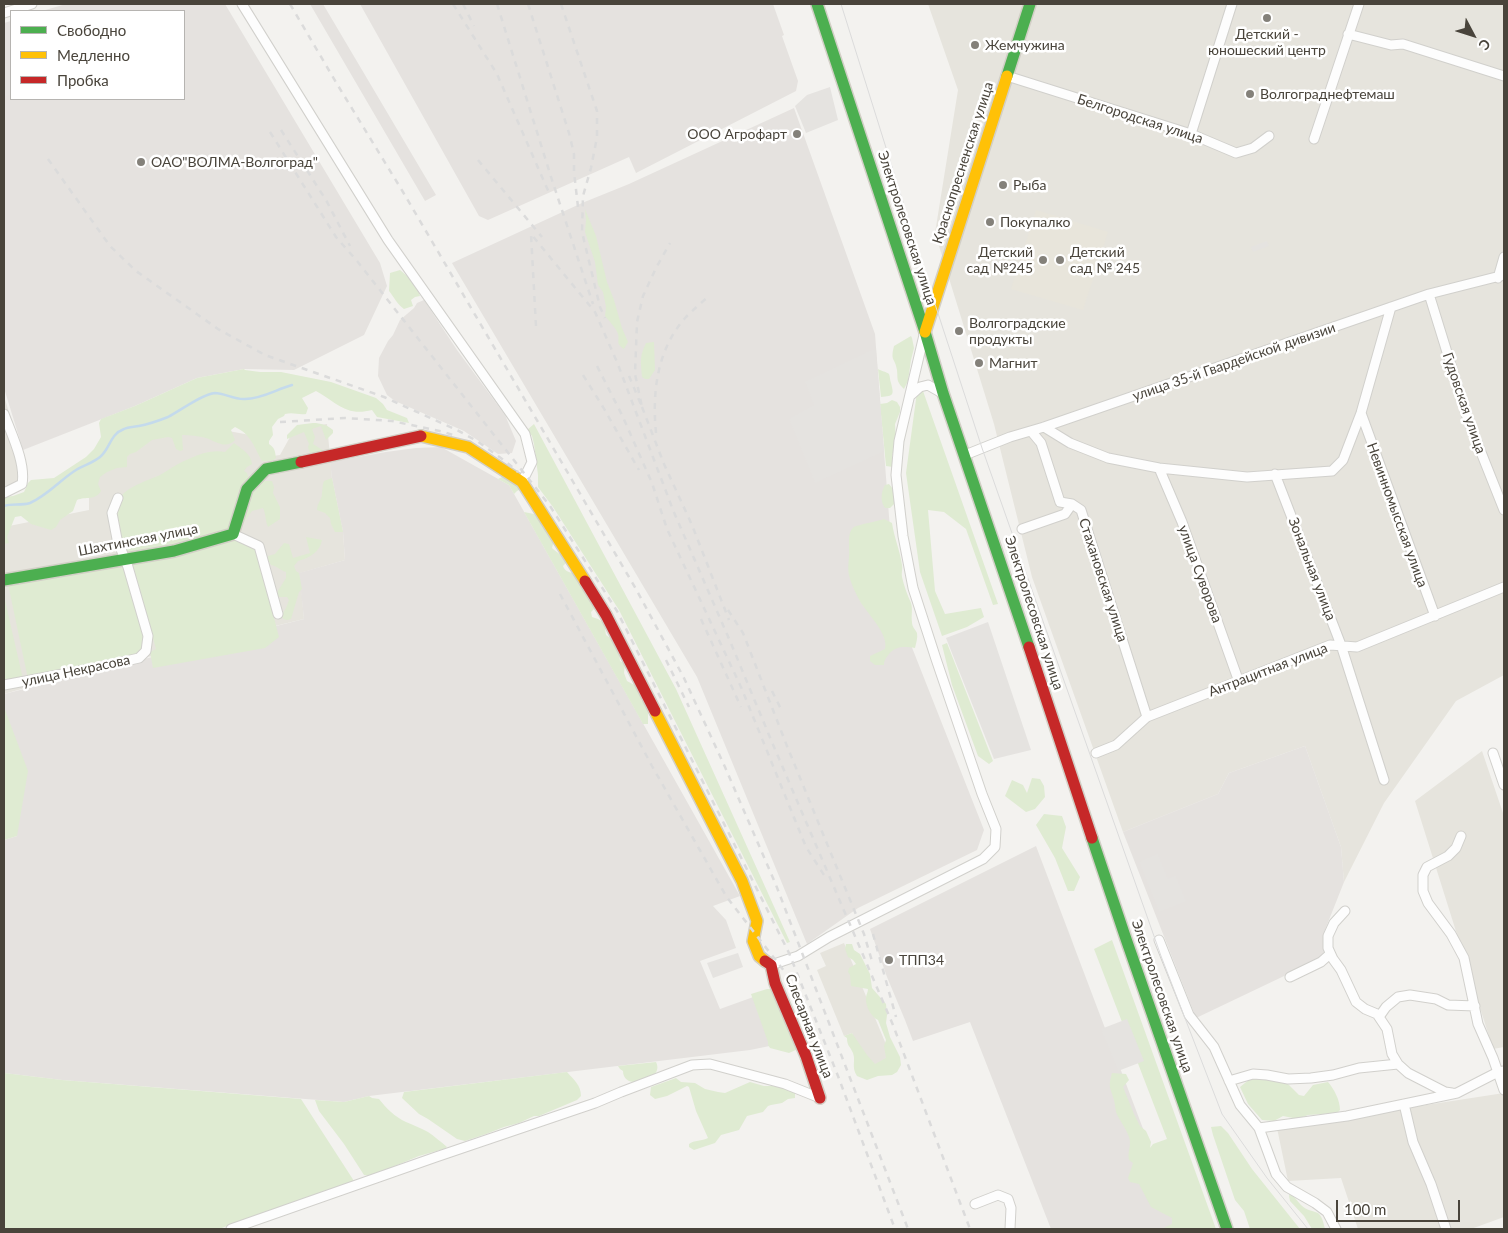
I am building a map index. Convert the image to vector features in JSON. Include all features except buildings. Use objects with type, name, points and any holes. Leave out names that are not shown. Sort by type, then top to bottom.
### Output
[{"type":"street","points":[[13,10],[32,4]]},
{"type":"street","points":[[242,4],[388,240],[525,434],[532,462],[522,482],[468,447],[422,436],[266,469],[248,489],[233,534],[259,546],[278,614]]},
{"type":"street","name":"Электролесовская улица","points":[[817,4],[925,332],[943,393],[1120,921],[1227,1229]]},
{"type":"street","name":"Краснопресненская улица","points":[[925,332],[1030,4]]},
{"type":"street","points":[[1191,134],[1232,4]]},
{"type":"street","points":[[1314,139],[1359,4]]},
{"type":"street","points":[[1348,34],[1391,45],[1403,44],[1504,76]]},
{"type":"street","name":"Белгородская улица","points":[[1007,76],[1191,134],[1236,153],[1253,148],[1269,136]]},
{"type":"street","points":[[1501,277],[1504,257]]},
{"type":"street","name":"улица 35-й Гвардейской дивизии","points":[[965,456],[1010,437],[1044,427],[1429,294],[1501,277]]},
{"type":"street","name":"Гудовская улица","points":[[1429,294],[1467,417],[1504,510]]},
{"type":"street","points":[[1044,427],[1070,443],[1108,458],[1158,468],[1247,477],[1332,471],[1343,460],[1360,413],[1391,307]]},
{"type":"street","points":[[771,964],[798,956],[835,934],[983,860],[995,847],[996,829],[938,666],[912,579],[903,536],[896,476],[899,441],[925,332]]},
{"type":"street","points":[[909,396],[920,387],[928,385],[943,393]]},
{"type":"street","name":"Невинномысская улица","points":[[1360,413],[1435,616]]},
{"type":"street","points":[[4,414],[24,476],[22,484],[4,493]]},
{"type":"street","name":"Стахановская улица","points":[[1031,431],[1041,443],[1060,502],[1072,504],[1081,510],[1148,718]]},
{"type":"street","name":"улица Суворова","points":[[1158,468],[1182,522],[1239,682]]},
{"type":"street","name":"Зональная улица","points":[[1275,474],[1341,645],[1384,780]]},
{"type":"street","name":"Слесарная улица","points":[[522,482],[606,615],[742,881],[756,921],[753,941],[759,956],[771,964],[775,983],[806,1056],[820,1098]]},
{"type":"street","points":[[118,498],[112,513],[117,540],[125,558]]},
{"type":"street","points":[[1022,529],[1065,514],[1072,504]]},
{"type":"street","name":"Шахтинская улица","points":[[4,580],[174,551],[233,534]]},
{"type":"street","name":"улица Некрасова","points":[[4,685],[139,658],[146,651],[148,636],[125,558]]},
{"type":"street","name":"Антрацитная улица","points":[[1096,753],[1116,745],[1148,718],[1330,645],[1357,646],[1504,587]]},
{"type":"street","points":[[1493,753],[1504,785]]},
{"type":"street","points":[[1461,836],[1456,848],[1448,856],[1427,867],[1423,875],[1423,891],[1428,903],[1451,934],[1464,958],[1478,1024],[1501,1071],[1504,1090]]},
{"type":"street","points":[[1345,911],[1334,923],[1328,936],[1328,948],[1356,1002],[1365,1009],[1377,1014],[1387,1029],[1392,1054],[1398,1064],[1408,1073],[1445,1092],[1457,1094]]},
{"type":"street","points":[[1159,940],[1189,1015],[1214,1047],[1240,1105],[1259,1128],[1276,1174],[1287,1187],[1327,1212],[1336,1229]]},
{"type":"street","points":[[1290,977],[1321,962],[1330,954]]},
{"type":"street","points":[[1379,1017],[1386,1007],[1398,997],[1410,995],[1436,999],[1448,1005],[1475,1006]]},
{"type":"street","points":[[231,1229],[595,1103],[692,1066],[710,1064],[785,1084],[820,1098]]},
{"type":"street","points":[[1229,1081],[1253,1074],[1288,1079],[1311,1078],[1334,1075],[1359,1068],[1398,1064]]},
{"type":"street","points":[[1259,1128],[1347,1116],[1457,1094],[1501,1071]]},
{"type":"street","points":[[1404,1104],[1413,1142],[1431,1184],[1446,1229]]},
{"type":"street","points":[[975,1204],[998,1195],[1008,1199],[1011,1208],[1010,1229]]},
{"type":"shaded area","points":[[66,4],[225,4],[380,263],[387,286],[364,335],[294,370],[244,369],[197,378],[135,406],[23,450],[4,388],[4,23],[10,21],[10,100],[185,100],[185,10],[45,10]]},
{"type":"shaded area","points":[[310,4],[323,4],[436,195],[425,201]]},
{"type":"shaded area","points":[[360,4],[773,4],[798,81],[796,91],[636,173],[629,157],[488,220],[479,216]]},
{"type":"shaded area","points":[[928,4],[1504,4],[1504,675],[1456,701],[1384,803],[1344,882],[1341,847],[1305,746],[1229,773],[1218,794],[1123,832],[1032,577],[994,424],[935,233],[958,90]]},
{"type":"shaded area","points":[[4,56],[10,75],[10,94],[4,97]]},
{"type":"shaded area","points":[[830,87],[838,120],[806,133],[795,106],[807,95]]},
{"type":"shaded area","points":[[794,108],[875,334],[896,607],[984,830],[977,850],[858,908],[807,944],[697,677],[452,263]]},
{"type":"shaded area","name":"Детский сад № 245","points":[[1036,210],[1108,232],[1083,310],[1011,289]]},
{"type":"shaded area","points":[[1267,241],[1269,246],[1253,252],[1251,247]]},
{"type":"shaded area","points":[[424,300],[457,350],[505,415],[516,441],[512,453],[498,454],[464,431],[395,401],[387,395],[378,376],[379,358],[400,320],[417,303]]},
{"type":"shaded area","points":[[872,350],[876,350],[884,451],[815,483],[789,419],[814,405],[805,382]]},
{"type":"shaded area","points":[[4,396],[21,452],[26,486],[4,497]]},
{"type":"shaded area","points":[[327,424],[332,478],[343,532],[345,560],[300,573],[304,619],[53,680],[4,694],[4,527],[89,510],[89,484],[104,469],[149,440],[178,433],[223,430],[250,435],[265,457],[280,455],[295,428]]},
{"type":"shaded area","points":[[441,447],[509,485],[740,896],[713,906],[726,920],[736,948],[700,961],[720,1009],[770,991],[789,1042],[750,1050],[369,1096],[344,1102],[62,1080],[4,1073],[4,840],[17,836],[4,694],[304,619],[299,573],[345,560],[343,532],[330,462],[386,452]]},
{"type":"shaded area","points":[[988,622],[1031,750],[994,759],[946,638]]},
{"type":"shaded area","points":[[1305,746],[1341,847],[1344,882],[1323,935],[1324,957],[1196,1018],[1123,832],[1218,794],[1229,773]]},
{"type":"shaded area","points":[[1482,751],[1504,816],[1504,1047],[1493,1049],[1415,801]]},
{"type":"shaded area","points":[[1036,846],[1181,1229],[1051,1229],[970,1022],[913,1041],[887,977],[870,929]]},
{"type":"shaded area","points":[[1158,854],[1168,879],[1176,876],[1186,901],[1159,912],[1139,862]]},
{"type":"shaded area","points":[[844,943],[892,1059],[867,1070],[852,1033],[844,1036],[817,970],[826,966],[820,953]]},
{"type":"shaded area","points":[[738,953],[743,967],[713,978],[707,963]]},
{"type":"shaded area","points":[[1127,1019],[1144,1061],[1118,1071],[1101,1029]]},
{"type":"shaded area","points":[[1504,1093],[1504,1217],[1471,1229],[1358,1229],[1341,1178],[1288,1181],[1277,1128]]},
{"type":"green space","points":[[585,209],[596,236],[607,282],[628,342],[624,349],[619,344],[616,329],[605,316],[606,307],[603,292],[598,285],[595,262],[585,232]]},
{"type":"green space","points":[[400,270],[412,282],[420,296],[411,300],[413,306],[404,309],[397,303],[389,291],[390,273]]},
{"type":"green space","points":[[911,336],[914,348],[908,381],[904,389],[898,380],[893,351],[894,346]]},
{"type":"green space","points":[[654,342],[655,370],[649,379],[645,379],[642,377],[642,352],[646,343]]},
{"type":"green space","points":[[244,369],[260,372],[281,372],[331,382],[376,398],[387,410],[407,418],[409,423],[377,417],[372,410],[355,412],[348,410],[316,391],[302,398],[308,408],[306,414],[285,414],[272,427],[273,435],[269,444],[274,450],[276,458],[272,461],[262,461],[245,433],[235,427],[231,430],[235,440],[224,445],[206,438],[182,435],[183,450],[180,451],[176,449],[172,438],[152,440],[127,457],[127,467],[117,468],[100,477],[98,484],[101,491],[99,494],[77,500],[73,511],[60,520],[56,527],[51,530],[31,524],[21,516],[15,517],[7,537],[9,543],[4,544],[4,497],[24,492],[31,480],[54,478],[86,457],[94,449],[101,437],[99,423],[101,419],[197,378]]},
{"type":"green space","points":[[878,369],[889,374],[893,390],[891,395],[881,397]]},
{"type":"green space","points":[[923,391],[998,604],[993,605],[966,529],[944,512],[928,510],[935,591],[945,614],[981,608],[984,617],[967,627],[942,636],[920,572],[906,473],[917,392]]},
{"type":"green space","points":[[892,400],[897,402],[900,407],[895,424],[896,442],[892,456],[893,467],[886,466],[880,404]]},
{"type":"green space","points":[[313,423],[326,426],[333,430],[333,433],[326,440],[321,426],[312,429],[315,437],[313,444],[324,451],[310,454],[309,444],[304,432],[287,439],[287,435],[297,425]]},
{"type":"green space","points":[[534,424],[676,689],[790,942],[787,943],[619,610],[553,507],[538,487],[534,444],[532,436],[527,430]]},
{"type":"green space","points":[[234,443],[250,457],[252,464],[244,471],[247,473],[252,489],[257,489],[262,481],[272,481],[273,493],[280,507],[280,519],[268,527],[263,508],[252,511],[242,525],[179,548],[128,554],[116,519],[117,505],[123,494],[132,487],[199,455],[216,451],[225,452]]},
{"type":"green space","points":[[506,475],[521,489],[514,494],[509,485],[498,479]]},
{"type":"green space","points":[[332,478],[343,532],[335,532],[330,518],[325,513],[317,510],[324,481]]},
{"type":"green space","points":[[889,484],[893,489],[895,503],[890,508],[885,508],[882,502],[882,494],[885,485]]},
{"type":"green space","points":[[524,512],[534,514],[554,540],[552,548],[567,562],[563,566],[565,570],[575,574],[592,604],[594,609],[591,612],[592,617],[604,623],[606,635],[613,640],[619,652],[620,661],[625,664],[624,673],[627,681],[638,687],[642,692],[641,700],[648,706],[648,724],[643,724]]},
{"type":"green space","points":[[884,519],[892,523],[901,560],[902,577],[912,605],[912,624],[917,637],[915,648],[901,647],[895,649],[886,658],[884,665],[875,665],[870,661],[870,656],[885,649],[884,638],[861,603],[851,582],[848,568],[849,539],[854,527]]},
{"type":"green space","points":[[234,537],[256,549],[279,637],[265,648],[153,668],[150,652],[156,649],[132,562]]},
{"type":"green space","points":[[306,537],[322,540],[316,551],[298,561],[294,566],[299,573],[302,589],[299,592],[291,619],[285,620],[281,616],[289,600],[287,597],[278,597],[276,594],[286,578],[286,572],[271,565],[268,556],[275,554],[284,543],[289,544],[293,558],[310,553]]},
{"type":"green space","points":[[124,565],[144,635],[143,649],[133,656],[28,679],[8,584]]},
{"type":"green space","points":[[4,596],[23,679],[4,682]]},
{"type":"green space","points":[[947,643],[993,761],[989,764],[978,756],[952,685],[942,645]]},
{"type":"green space","points":[[4,707],[28,771],[17,836],[4,840]]},
{"type":"green space","points":[[1032,778],[1040,779],[1044,786],[1045,797],[1035,809],[1026,812],[1005,796],[1012,780],[1023,785],[1027,793]]},
{"type":"green space","points":[[1044,814],[1062,816],[1066,827],[1062,848],[1080,877],[1074,891],[1068,891],[1055,858],[1036,825]]},
{"type":"green space","points":[[1112,940],[1216,1229],[1164,1229],[1172,1224],[1172,1218],[1151,1207],[1139,1184],[1130,1182],[1128,1178],[1133,1163],[1129,1160],[1130,1140],[1116,1112],[1110,1087],[1112,1073],[1126,1074],[1129,1080],[1123,1087],[1140,1126],[1146,1131],[1151,1142],[1150,1148],[1153,1144],[1167,1139],[1094,949]]},
{"type":"green space","points":[[846,944],[852,944],[854,950],[860,954],[870,974],[872,988],[886,1004],[886,1023],[890,1037],[900,1057],[901,1065],[897,1072],[892,1075],[878,1076],[867,1080],[857,1076],[855,1073],[853,1053],[847,1038],[844,1036],[852,1033],[875,1064],[886,1058],[884,1046],[886,1040],[878,1020],[871,1014],[868,1007],[866,998],[868,989],[851,986],[848,972],[849,968],[856,964],[848,957],[845,949]]},
{"type":"green space","points":[[771,989],[798,1049],[789,1053],[770,1048],[768,1045],[751,994]]},
{"type":"green space","points":[[656,1062],[657,1070],[655,1074],[639,1082],[633,1082],[624,1077],[623,1071],[618,1066]]},
{"type":"green space","points":[[567,1072],[580,1089],[581,1096],[577,1100],[539,1116],[534,1116],[465,1141],[457,1139],[419,1114],[402,1098],[404,1092]]},
{"type":"green space","points":[[4,1073],[62,1080],[301,1099],[354,1181],[219,1229],[4,1229]]},
{"type":"green space","points":[[1258,1076],[1285,1081],[1299,1095],[1304,1096],[1313,1085],[1328,1082],[1339,1102],[1340,1110],[1337,1113],[1308,1115],[1298,1119],[1283,1116],[1274,1121],[1262,1120],[1248,1104],[1240,1087],[1251,1078]]},
{"type":"green space","points":[[676,1078],[681,1082],[695,1083],[705,1089],[725,1093],[750,1082],[795,1091],[795,1098],[768,1106],[763,1112],[747,1116],[739,1130],[721,1135],[715,1143],[694,1150],[689,1147],[689,1144],[708,1138],[696,1111],[689,1087],[687,1086],[667,1096],[655,1099],[650,1095],[651,1087]]},
{"type":"green space","points":[[369,1096],[379,1099],[398,1118],[428,1132],[447,1147],[419,1156],[371,1176],[364,1175],[319,1111],[315,1100],[344,1102]]},
{"type":"green space","points":[[1221,1126],[1228,1133],[1252,1169],[1300,1229],[1250,1229],[1244,1211],[1235,1200],[1213,1135],[1211,1127]]},
{"type":"green space","points":[[1290,1193],[1301,1205],[1321,1216],[1325,1229],[1312,1229],[1304,1216],[1290,1201]]},
{"type":"waterway","points":[[4,506],[30,503],[43,496],[76,470],[100,457],[119,431],[168,417],[210,394],[218,393],[241,399],[251,399],[292,385]]},
{"type":"tram line","points":[[841,4],[982,448],[1161,956],[1222,1114],[1267,1178],[1308,1229]]},
{"type":"railway","points":[[290,4],[403,192],[636,589],[684,678],[776,885],[908,1229]]},
{"type":"railway","points":[[453,4],[497,74],[550,195]]},
{"type":"railway","points":[[463,4],[474,26]]},
{"type":"railway","points":[[497,4],[593,304]]},
{"type":"railway","points":[[528,4],[569,133],[574,154],[578,207]]},
{"type":"railway","points":[[561,4],[597,111],[597,137],[583,196],[582,232],[600,307],[605,318]]},
{"type":"railway","points":[[281,130],[326,200],[350,246]]},
{"type":"railway","points":[[270,132],[336,237],[550,506],[617,611],[789,953],[838,1076],[895,1229]]},
{"type":"railway","points":[[48,159],[110,246],[136,271],[218,329],[265,355],[384,397],[457,430],[477,441],[518,472]]},
{"type":"railway","points":[[478,160],[542,237]]},
{"type":"railway","points":[[536,326],[531,234],[595,312],[617,362],[673,510],[893,1025],[970,1229]]},
{"type":"railway","points":[[629,376],[642,407],[635,374],[637,322],[643,296],[670,243]]},
{"type":"railway","points":[[656,433],[656,387],[663,357],[676,329],[709,296]]},
{"type":"railway","points":[[597,366],[622,415],[652,483],[667,529],[741,687],[806,847],[824,875]]},
{"type":"railway","points":[[583,375],[639,470]]},
{"type":"railway","points":[[642,407],[664,464],[692,525],[729,620]]},
{"type":"railway","points":[[280,422],[345,418],[392,421],[453,435]]},
{"type":"railway","points":[[560,594],[652,766],[726,896],[801,993]]},
{"type":"railway","points":[[728,610],[743,633],[864,934],[872,961]]},
{"type":"railway","points":[[701,619],[741,707]]},
{"type":"railway","points":[[666,660],[689,707]]},
{"type":"railway","points":[[772,691],[782,711]]},
{"type":"railway","points":[[873,934],[896,1017]]},
{"type":"traffic: fast","points":[[817,4],[925,332],[943,393],[1029,647]]},
{"type":"traffic: fast","points":[[1007,76],[1030,4]]},
{"type":"traffic: fast","points":[[4,580],[174,551],[233,534],[247,489],[266,469],[301,462]]},
{"type":"traffic: fast","points":[[1092,838],[1227,1229]]},
{"type":"traffic: slow","points":[[925,332],[1007,76]]},
{"type":"traffic: slow","points":[[421,436],[468,447],[522,482],[585,581]]},
{"type":"traffic: slow","points":[[655,711],[742,881],[757,921],[753,941],[759,956],[765,961]]},
{"type":"traffic: jam","points":[[301,462],[421,436]]},
{"type":"traffic: jam","points":[[585,581],[606,615],[655,711]]},
{"type":"traffic: jam","points":[[1029,647],[1092,838]]},
{"type":"traffic: jam","points":[[765,961],[771,965],[775,983],[806,1056],[820,1098]]},
{"type":"place","name":"Детский - юношеский центр","points":[[1267,18]]},
{"type":"place","name":"Жемчужина","points":[[975,45]]},
{"type":"place","name":"Волгограднефтемаш","points":[[1250,94]]},
{"type":"place","name":"ООО Агрофарт","points":[[797,134]]},
{"type":"place","name":"ОАО\"ВОЛМА-Волгоград\"","points":[[141,162]]},
{"type":"place","name":"Рыба","points":[[1003,185]]},
{"type":"place","name":"Покупалко","points":[[990,222]]},
{"type":"place","name":"Детский сад №245","points":[[1043,260]]},
{"type":"place","name":"Детский сад № 245","points":[[1060,260]]},
{"type":"place","name":"Волгоградские продукты","points":[[959,331]]},
{"type":"place","name":"Магнит","points":[[979,363]]},
{"type":"place","name":"ТПП34","points":[[889,960]]}]
